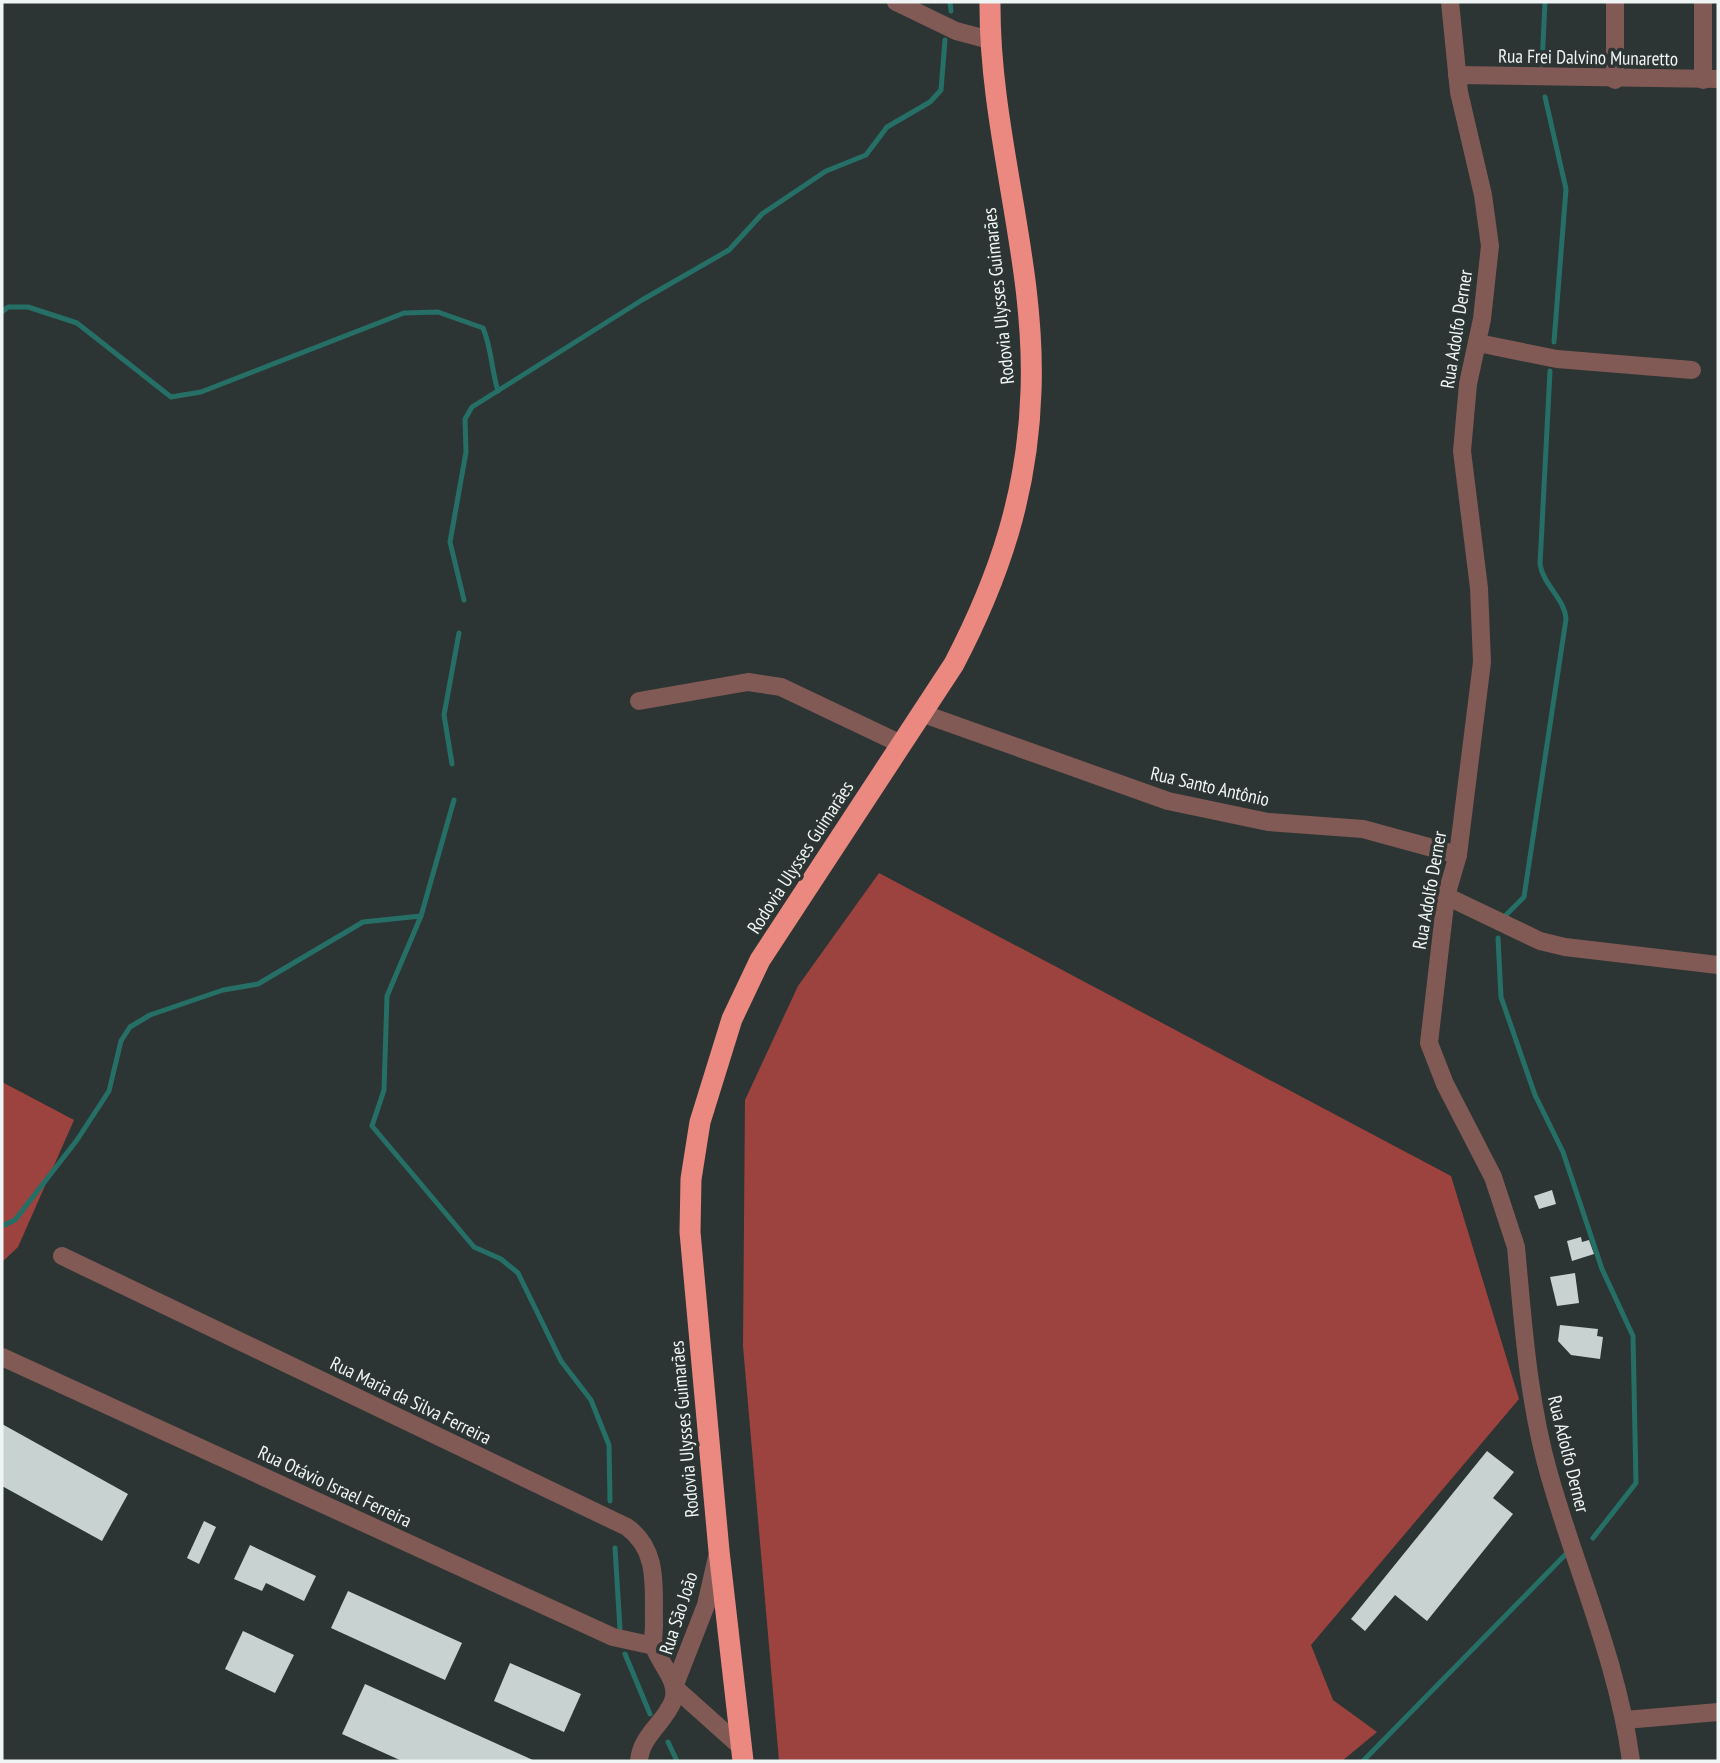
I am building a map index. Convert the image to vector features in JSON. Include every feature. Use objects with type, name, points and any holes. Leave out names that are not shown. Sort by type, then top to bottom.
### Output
[{"type":"highway","name":"Rodovia Ulysses Guimarães","points":[[742,1754],[719,1550],[690,1232],[691,1179],[700,1122],[732,1019],[760,960],[954,664],[976,622],[1004,553],[1019,503],[1031,391],[1024,288],[990,40],[990,2]]},
{"type":"street","points":[[896,2],[956,32],[990,40]]},
{"type":"street","name":"Rua Adolfo Derner","points":[[1450,2],[1457,75],[1483,195],[1490,246],[1478,343],[1468,384],[1462,464],[1479,588],[1482,662],[1458,855],[1446,896],[1429,1043],[1445,1084],[1493,1177],[1516,1247],[1537,1425],[1548,1473],[1612,1669],[1625,1720],[1630,1761]]},
{"type":"street","points":[[1615,2],[1615,80]]},
{"type":"street","points":[[1703,2],[1711,80]]},
{"type":"street","name":"Rua Frei Dalvino Munaretto","points":[[1457,75],[1711,80]]},
{"type":"street","points":[[1478,343],[1557,359],[1692,370]]},
{"type":"street","points":[[639,701],[748,682],[764,682],[781,687],[901,744]]},
{"type":"street","name":"Rua Santo Antônio","points":[[921,713],[1168,801],[1268,822],[1363,829],[1458,855]]},
{"type":"street","points":[[1446,896],[1540,941],[1565,947],[1718,965]]},
{"type":"street","name":"Rua Maria da Silva Ferreira","points":[[62,1256],[627,1527],[641,1537],[649,1550],[653,1570],[654,1646]]},
{"type":"street","name":"Rua Otávio Israel Ferreira","points":[[2,1357],[613,1637],[654,1646]]},
{"type":"street","name":"Rua São João","points":[[639,1761],[641,1748],[648,1734],[674,1700],[674,1687],[706,1605],[719,1550]]},
{"type":"street","name":"Rua São João","points":[[654,1646],[674,1687]]},
{"type":"street","points":[[674,1687],[742,1754]]},
{"type":"street","points":[[1625,1720],[1718,1712]]},
{"type":"shaded area","points":[[879,873],[1451,1176],[1519,1399],[1311,1645],[1333,1700],[1377,1732],[1342,1761],[779,1761],[743,1346],[745,1100],[798,986]]},
{"type":"shaded area","points":[[2,1082],[74,1120],[18,1247],[2,1262]]},
{"type":"building","points":[[1552,1190],[1556,1204],[1539,1209],[1534,1196]]},
{"type":"building","points":[[1581,1237],[1582,1242],[1589,1240],[1594,1254],[1572,1261],[1567,1241]]},
{"type":"building","points":[[1575,1273],[1579,1303],[1557,1306],[1550,1277]]},
{"type":"building","points":[[1560,1325],[1598,1329],[1597,1336],[1603,1337],[1600,1359],[1571,1355],[1558,1341]]},
{"type":"building","points":[[2,1424],[128,1494],[102,1541],[2,1486]]},
{"type":"building","points":[[1487,1451],[1514,1472],[1493,1498],[1513,1514],[1427,1621],[1395,1595],[1365,1631],[1351,1619]]},
{"type":"building","points":[[204,1521],[216,1527],[199,1564],[187,1558]]},
{"type":"building","points":[[250,1545],[316,1576],[304,1601],[266,1583],[262,1591],[234,1579]]},
{"type":"building","points":[[348,1591],[462,1643],[445,1680],[331,1628]]},
{"type":"building","points":[[243,1631],[294,1655],[275,1693],[225,1669]]},
{"type":"building","points":[[510,1663],[581,1694],[564,1732],[494,1701]]},
{"type":"building","points":[[365,1684],[535,1761],[402,1761],[342,1734]]},
{"type":"waterway","points":[[950,2],[951,11]]},
{"type":"waterway","points":[[1542,65],[1545,2]]},
{"type":"waterway","points":[[464,600],[450,542],[466,452],[465,419],[472,407],[642,300],[729,250],[762,214],[826,171],[866,155],[887,127],[930,102],[941,90],[945,40]]},
{"type":"waterway","points":[[1545,97],[1566,189],[1554,342]]},
{"type":"waterway","points":[[2,312],[8,307],[28,307],[77,323],[171,397],[201,392],[404,313],[438,312],[483,328],[498,391]]},
{"type":"waterway","points":[[1506,915],[1524,897],[1566,619],[1562,605],[1545,579],[1540,564],[1550,371]]},
{"type":"waterway","points":[[452,764],[444,715],[459,633]]},
{"type":"waterway","points":[[454,800],[421,916],[387,996],[384,1090],[372,1126],[474,1247],[501,1259],[518,1273],[561,1361],[591,1400],[609,1445],[610,1501]]},
{"type":"waterway","points":[[2,1226],[15,1220],[77,1140],[109,1091],[121,1041],[130,1027],[150,1015],[223,990],[258,984],[363,922],[421,916]]},
{"type":"waterway","points":[[1498,938],[1501,997],[1535,1095],[1563,1152],[1602,1269],[1633,1336],[1636,1483],[1593,1538]]},
{"type":"waterway","points":[[615,1548],[620,1629]]},
{"type":"waterway","points":[[1363,1761],[1566,1554]]},
{"type":"waterway","points":[[625,1654],[650,1714]]},
{"type":"waterway","points":[[668,1742],[677,1761]]}]
